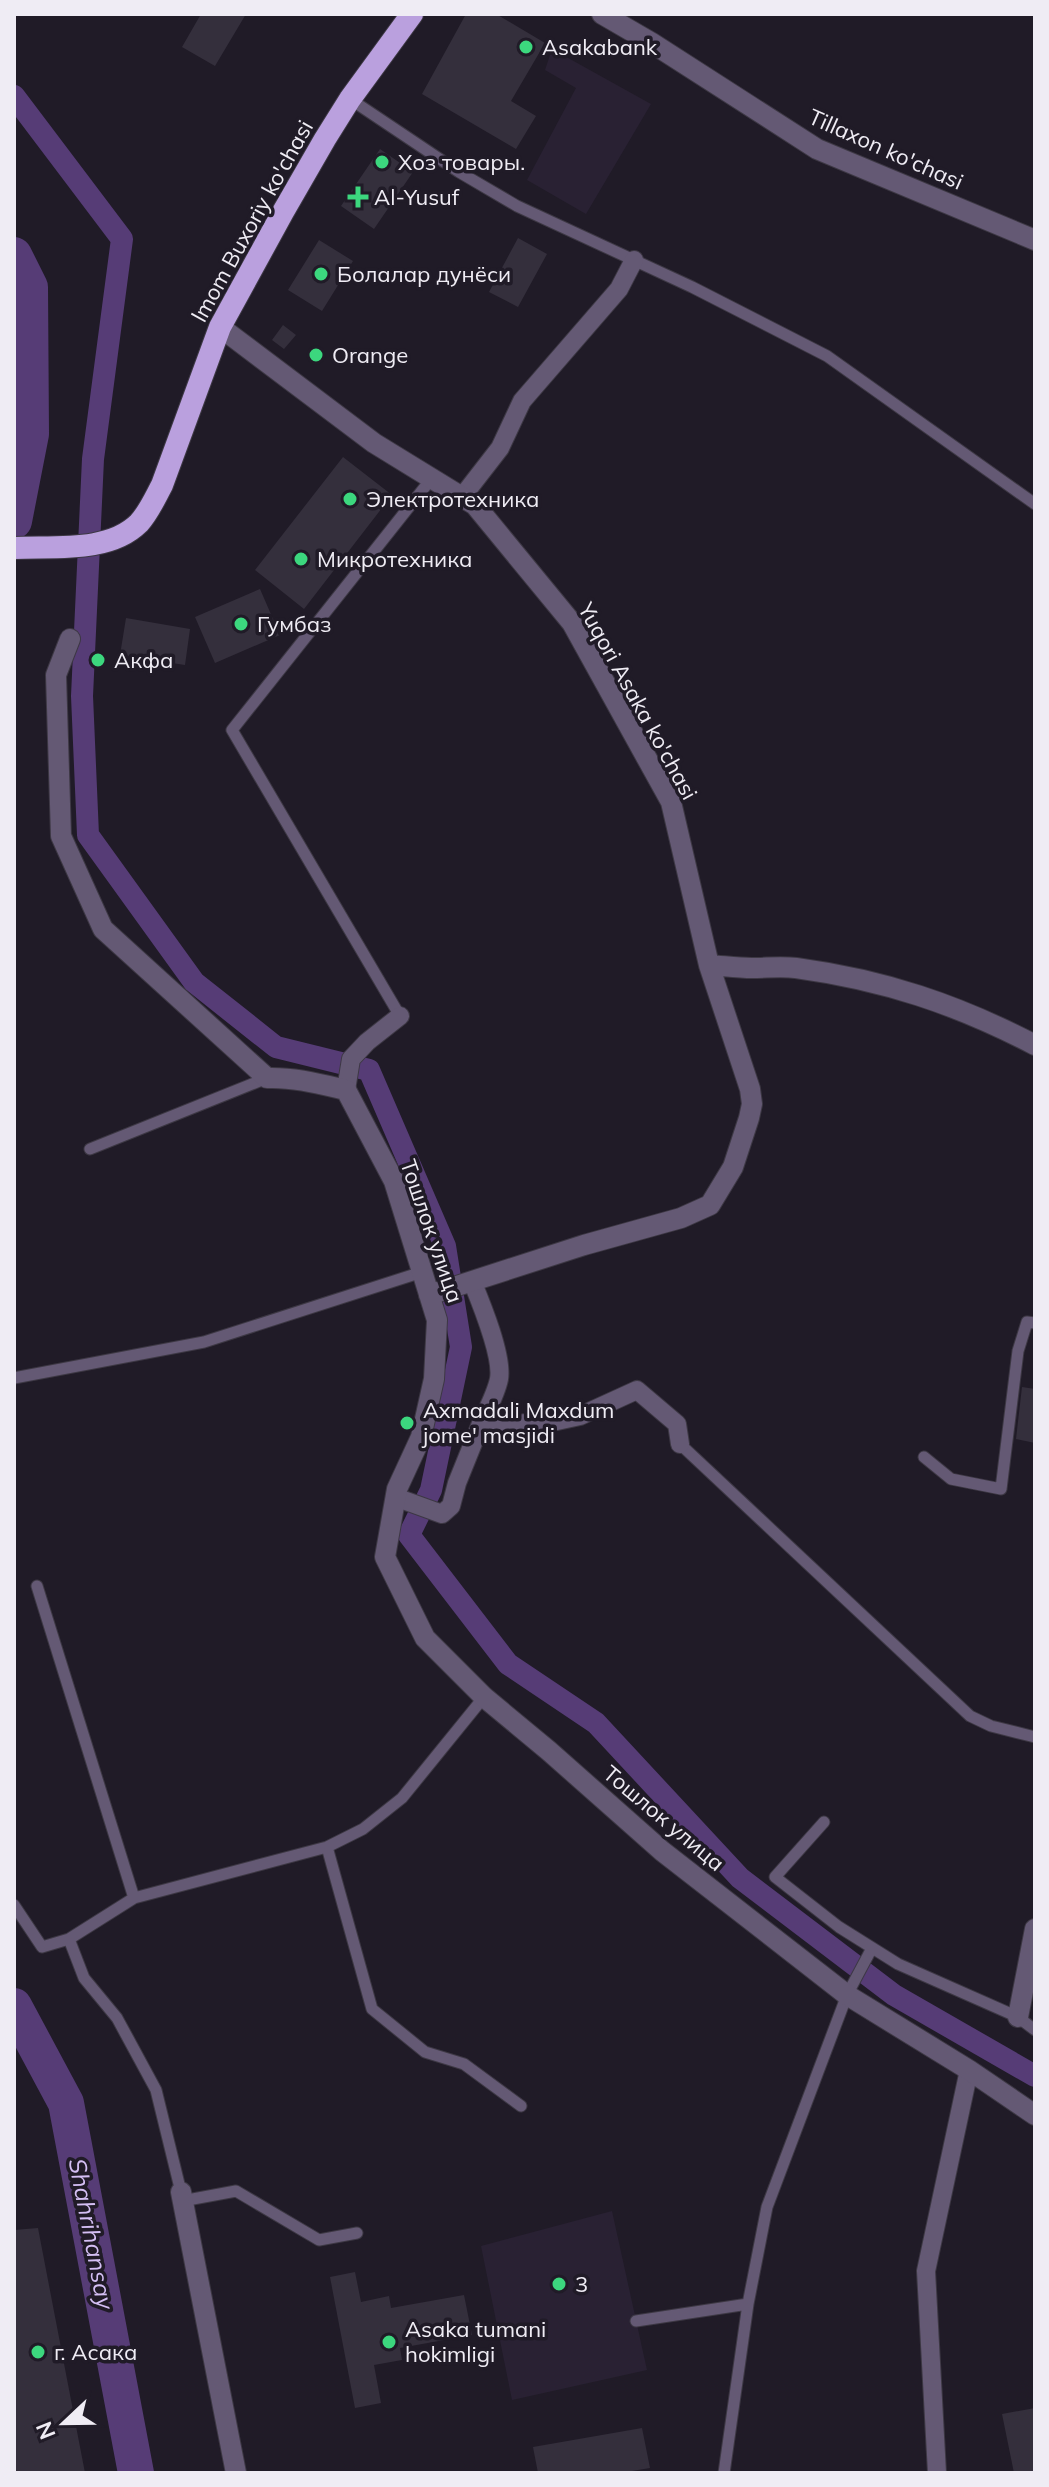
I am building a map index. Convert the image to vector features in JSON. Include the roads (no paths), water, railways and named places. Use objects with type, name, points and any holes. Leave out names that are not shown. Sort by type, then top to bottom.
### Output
[{"type":"highway","name":"lmom Buxoriy ko'chasi","points":[[14,548],[105,543],[139,523],[151,507],[220,327],[350,99],[412,14]]},
{"type":"street","name":"Tillaxon ko'chasi","points":[[602,14],[817,149],[1035,240]]},
{"type":"street","points":[[462,497],[500,448],[522,401],[619,289],[634,260]]},
{"type":"street","name":"Yuqori Asaka ko'chasi","points":[[220,327],[374,443],[475,505],[572,623],[671,802],[709,965],[750,1089],[752,1104],[733,1167],[710,1205],[681,1218],[584,1245],[430,1295]]},
{"type":"street","points":[[70,639],[56,675],[61,836],[103,929],[267,1078],[311,1081],[348,1074],[367,1042],[400,1016]]},
{"type":"street","points":[[709,965],[792,968],[870,980],[926,996],[983,1018],[1035,1045]]},
{"type":"street","name":"Тошлок улица","points":[[348,1074],[394,1181],[437,1320],[434,1379],[421,1437],[397,1489],[385,1557],[425,1638],[484,1697],[662,1851],[847,1994],[1035,2115]]},
{"type":"street","points":[[395,1497],[442,1514],[451,1506],[457,1483],[499,1378],[484,1309],[471,1282]]},
{"type":"street","points":[[480,1426],[557,1421],[580,1416],[637,1390],[677,1424],[680,1444]]},
{"type":"street","points":[[1018,2017],[1035,1929]]},
{"type":"street","points":[[937,2473],[926,2271],[969,2070]]},
{"type":"street","points":[[182,2197],[236,2473]]},
{"type":"lane","points":[[350,99],[459,172],[506,199],[692,287],[827,356],[1035,504]]},
{"type":"lane","points":[[400,1016],[232,730],[432,478]]},
{"type":"lane","points":[[90,1149],[267,1078]]},
{"type":"lane","points":[[14,1378],[204,1342],[422,1272]]},
{"type":"lane","points":[[924,1457],[951,1479],[1001,1489],[1018,1351],[1027,1322],[1035,1323]]},
{"type":"lane","points":[[680,1444],[970,1716],[991,1726],[1035,1737]]},
{"type":"lane","points":[[37,1586],[134,1898]]},
{"type":"lane","points":[[14,1905],[42,1947],[69,1939],[134,1898],[327,1847],[363,1829],[402,1798],[484,1697]]},
{"type":"lane","points":[[824,1822],[775,1877],[839,1927],[898,1964],[1018,2017],[1035,2030]]},
{"type":"lane","points":[[327,1847],[372,2009],[425,2052],[464,2064],[521,2106]]},
{"type":"lane","points":[[69,1939],[84,1978],[117,2018],[156,2090],[182,2197],[236,2191],[319,2240],[357,2233]]},
{"type":"lane","points":[[724,2473],[748,2304],[767,2207],[847,1994],[871,1948]]},
{"type":"lane","points":[[636,2321],[748,2304]]},
{"type":"waterway","points":[[14,96],[122,239],[93,459],[82,696],[88,835],[194,982],[276,1047],[369,1070],[445,1246],[461,1347],[431,1490],[409,1535],[508,1664],[596,1723],[740,1878],[894,1995],[1035,2076]]},
{"type":"waterway","name":"Shahrihansay","points":[[14,255],[30,287],[31,434],[14,521]]},
{"type":"waterway","name":"Shahrihansay","points":[[14,2006],[66,2103],[136,2473]]},
{"type":"place","name":"Asakabank","points":[[526,47]]},
{"type":"place","name":"Хоз товары.","points":[[382,162]]},
{"type":"place","name":"Al-Yusuf","points":[[358,197]]},
{"type":"place","name":"Болалар дунёси","points":[[321,274]]},
{"type":"place","name":"Orange","points":[[316,355]]},
{"type":"place","name":"Электротехника","points":[[350,499]]},
{"type":"place","name":"Микротехника","points":[[301,559]]},
{"type":"place","name":"Гумбаз","points":[[241,624]]},
{"type":"place","name":"Акфа","points":[[98,660]]},
{"type":"place","name":"Axmadali Maxdum jome' masjidi","points":[[407,1423]]},
{"type":"place","name":"3","points":[[559,2284]]},
{"type":"place","name":"Asaka tumani hokimligi","points":[[389,2342]]},
{"type":"place","name":"г. Асака","points":[[38,2352]]}]
